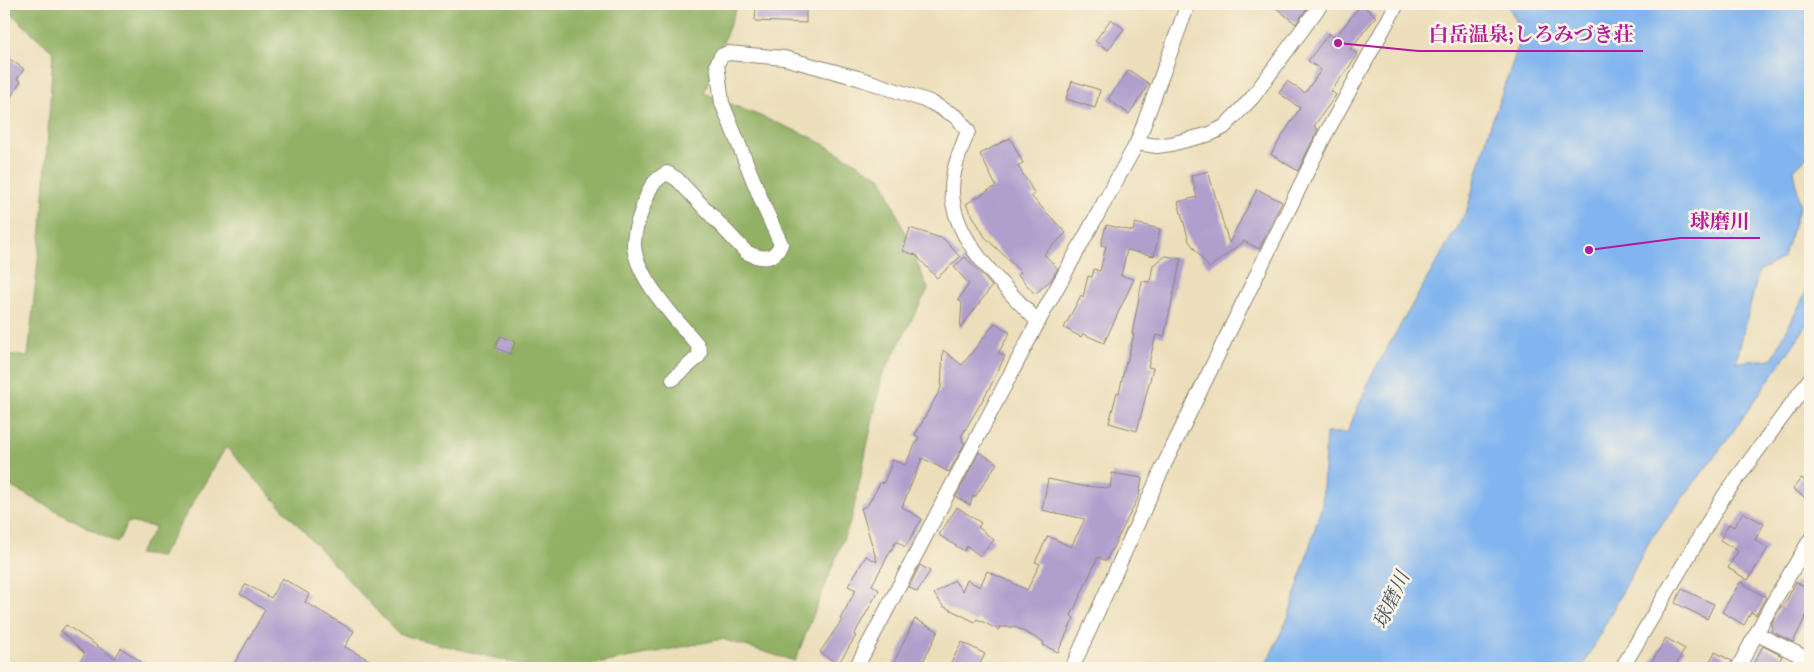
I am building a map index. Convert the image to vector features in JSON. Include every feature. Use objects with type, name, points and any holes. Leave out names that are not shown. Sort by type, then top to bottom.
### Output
[{"type":"street","points":[[856,668],[1038,322],[1137,143],[1188,4]]},
{"type":"street","points":[[1137,143],[1157,146],[1171,144],[1210,134],[1224,127],[1252,98],[1321,4]]},
{"type":"street","points":[[1072,668],[1164,465],[1319,146],[1397,4]]},
{"type":"street","points":[[673,379],[700,352],[698,344],[663,305],[638,264],[634,245],[637,223],[648,191],[656,179],[667,173],[677,179],[746,252],[758,258],[767,257],[779,250],[781,244],[722,103],[717,64],[721,56],[728,53],[784,58],[930,102],[958,117],[968,131],[956,164],[952,191],[958,221],[974,252],[1038,322]]},
{"type":"street","points":[[1622,668],[1724,496],[1810,379]]},
{"type":"street","points":[[1738,668],[1771,606],[1810,540]]},
{"type":"street","points":[[1757,634],[1810,660]]},
{"type":"green space","points":[[4,4],[746,4],[735,11],[704,93],[811,137],[882,178],[928,289],[882,376],[852,517],[795,661],[722,639],[577,668],[535,668],[398,634],[226,447],[161,557],[138,554],[156,527],[128,522],[117,543],[4,483],[4,354],[28,357],[43,212],[53,52],[4,7]]},
{"type":"water","points":[[1507,4],[1810,4],[1810,154],[1794,170],[1800,206],[1783,258],[1759,271],[1736,362],[1772,359],[1810,284],[1810,321],[1725,443],[1650,540],[1582,668],[1264,668],[1288,618],[1322,505],[1326,433],[1347,433],[1372,374],[1467,210],[1489,130],[1523,33]]},
{"type":"building","points":[[1271,4],[1310,4],[1296,24]]},
{"type":"building","points":[[1361,4],[1376,17],[1350,49],[1358,55],[1331,91],[1336,95],[1314,126],[1318,129],[1298,171],[1271,154],[1300,108],[1279,93],[1287,81],[1305,93],[1321,70],[1308,61],[1329,33],[1335,38]]},
{"type":"building","points":[[756,7],[806,8],[806,23],[755,21]]},
{"type":"building","points":[[1111,19],[1124,29],[1108,50],[1095,41]]},
{"type":"building","points":[[4,55],[24,69],[17,79],[21,81],[4,107]]},
{"type":"building","points":[[1129,70],[1149,84],[1129,114],[1108,99]]},
{"type":"building","points":[[1072,81],[1100,90],[1095,108],[1066,99]]},
{"type":"building","points":[[1010,138],[1023,163],[1018,166],[1035,194],[1031,196],[1066,233],[1044,254],[1058,269],[1051,280],[1035,294],[1018,275],[1021,272],[985,237],[966,204],[996,186],[980,154]]},
{"type":"building","points":[[1208,171],[1229,243],[1257,189],[1282,202],[1259,249],[1244,241],[1209,268],[1189,241],[1178,202],[1197,197],[1191,176]]},
{"type":"building","points":[[1135,223],[1160,229],[1154,256],[1127,250],[1121,276],[1134,279],[1104,343],[1083,334],[1081,337],[1064,328],[1081,295],[1083,297],[1088,276],[1092,277],[1094,269],[1100,271],[1106,246],[1101,245],[1106,225],[1133,231]]},
{"type":"building","points":[[910,228],[944,239],[960,257],[937,278],[916,255],[903,251]]},
{"type":"building","points":[[1166,256],[1181,259],[1164,337],[1156,335],[1148,367],[1153,368],[1137,431],[1109,423],[1117,392],[1119,393],[1134,334],[1132,334],[1142,281],[1150,282],[1153,265]]},
{"type":"building","points":[[965,257],[992,286],[960,329],[962,303],[958,300],[969,284],[954,267]]},
{"type":"building","points":[[995,323],[1010,333],[998,353],[1005,356],[989,389],[961,437],[965,443],[949,472],[922,458],[902,507],[922,519],[905,547],[896,541],[872,585],[879,590],[854,635],[856,636],[838,664],[820,652],[842,620],[840,619],[856,590],[848,586],[866,556],[877,562],[861,508],[867,506],[881,482],[883,484],[893,460],[905,465],[919,437],[915,435],[941,388],[943,350],[962,365]]},
{"type":"building","points":[[500,336],[515,342],[511,354],[495,348]]},
{"type":"building","points":[[979,452],[997,463],[975,497],[973,496],[970,505],[956,497]]},
{"type":"building","points":[[1112,473],[1142,478],[1139,496],[1106,561],[1098,557],[1071,616],[1074,618],[1058,652],[1043,645],[1044,642],[1015,627],[1000,627],[999,630],[977,619],[975,622],[943,606],[934,594],[954,580],[962,591],[967,580],[980,587],[987,571],[1027,590],[1040,564],[1035,562],[1048,536],[1071,547],[1085,519],[1042,510],[1048,479],[1082,486],[1110,488]]},
{"type":"building","points":[[1801,478],[1810,484],[1810,501],[1793,489]]},
{"type":"building","points":[[957,507],[981,523],[978,527],[994,540],[980,556],[967,546],[964,551],[939,535]]},
{"type":"building","points":[[1743,512],[1764,524],[1755,540],[1768,548],[1748,580],[1728,568],[1738,551],[1720,540],[1729,524],[1734,527]]},
{"type":"building","points":[[920,565],[930,571],[917,592],[909,587]]},
{"type":"building","points":[[282,578],[309,594],[305,602],[354,631],[345,647],[384,668],[232,668],[265,610],[240,594],[246,584],[271,598]]},
{"type":"building","points":[[1740,582],[1766,597],[1756,615],[1751,612],[1744,625],[1722,612]]},
{"type":"building","points":[[1796,582],[1810,590],[1810,618],[1806,616],[1793,642],[1771,631],[1773,625],[1771,624],[1781,606],[1783,607]]},
{"type":"building","points":[[1682,589],[1714,604],[1707,619],[1675,603]]},
{"type":"building","points":[[915,619],[938,631],[920,668],[891,668]]},
{"type":"building","points":[[66,625],[115,658],[121,648],[150,668],[75,668],[85,654],[61,631]]},
{"type":"building","points":[[1666,638],[1685,649],[1674,668],[1648,668]]},
{"type":"building","points":[[962,642],[985,654],[978,668],[948,668]]},
{"type":"building","points":[[1763,646],[1782,656],[1776,668],[1751,668]]},
{"type":"building","points":[[1715,652],[1732,661],[1729,668],[1706,668]]},
{"type":"place","name":"白岳温泉;しろみづき荘","points":[[1338,43]]},
{"type":"place","name":"球磨川","points":[[1589,250]]}]
